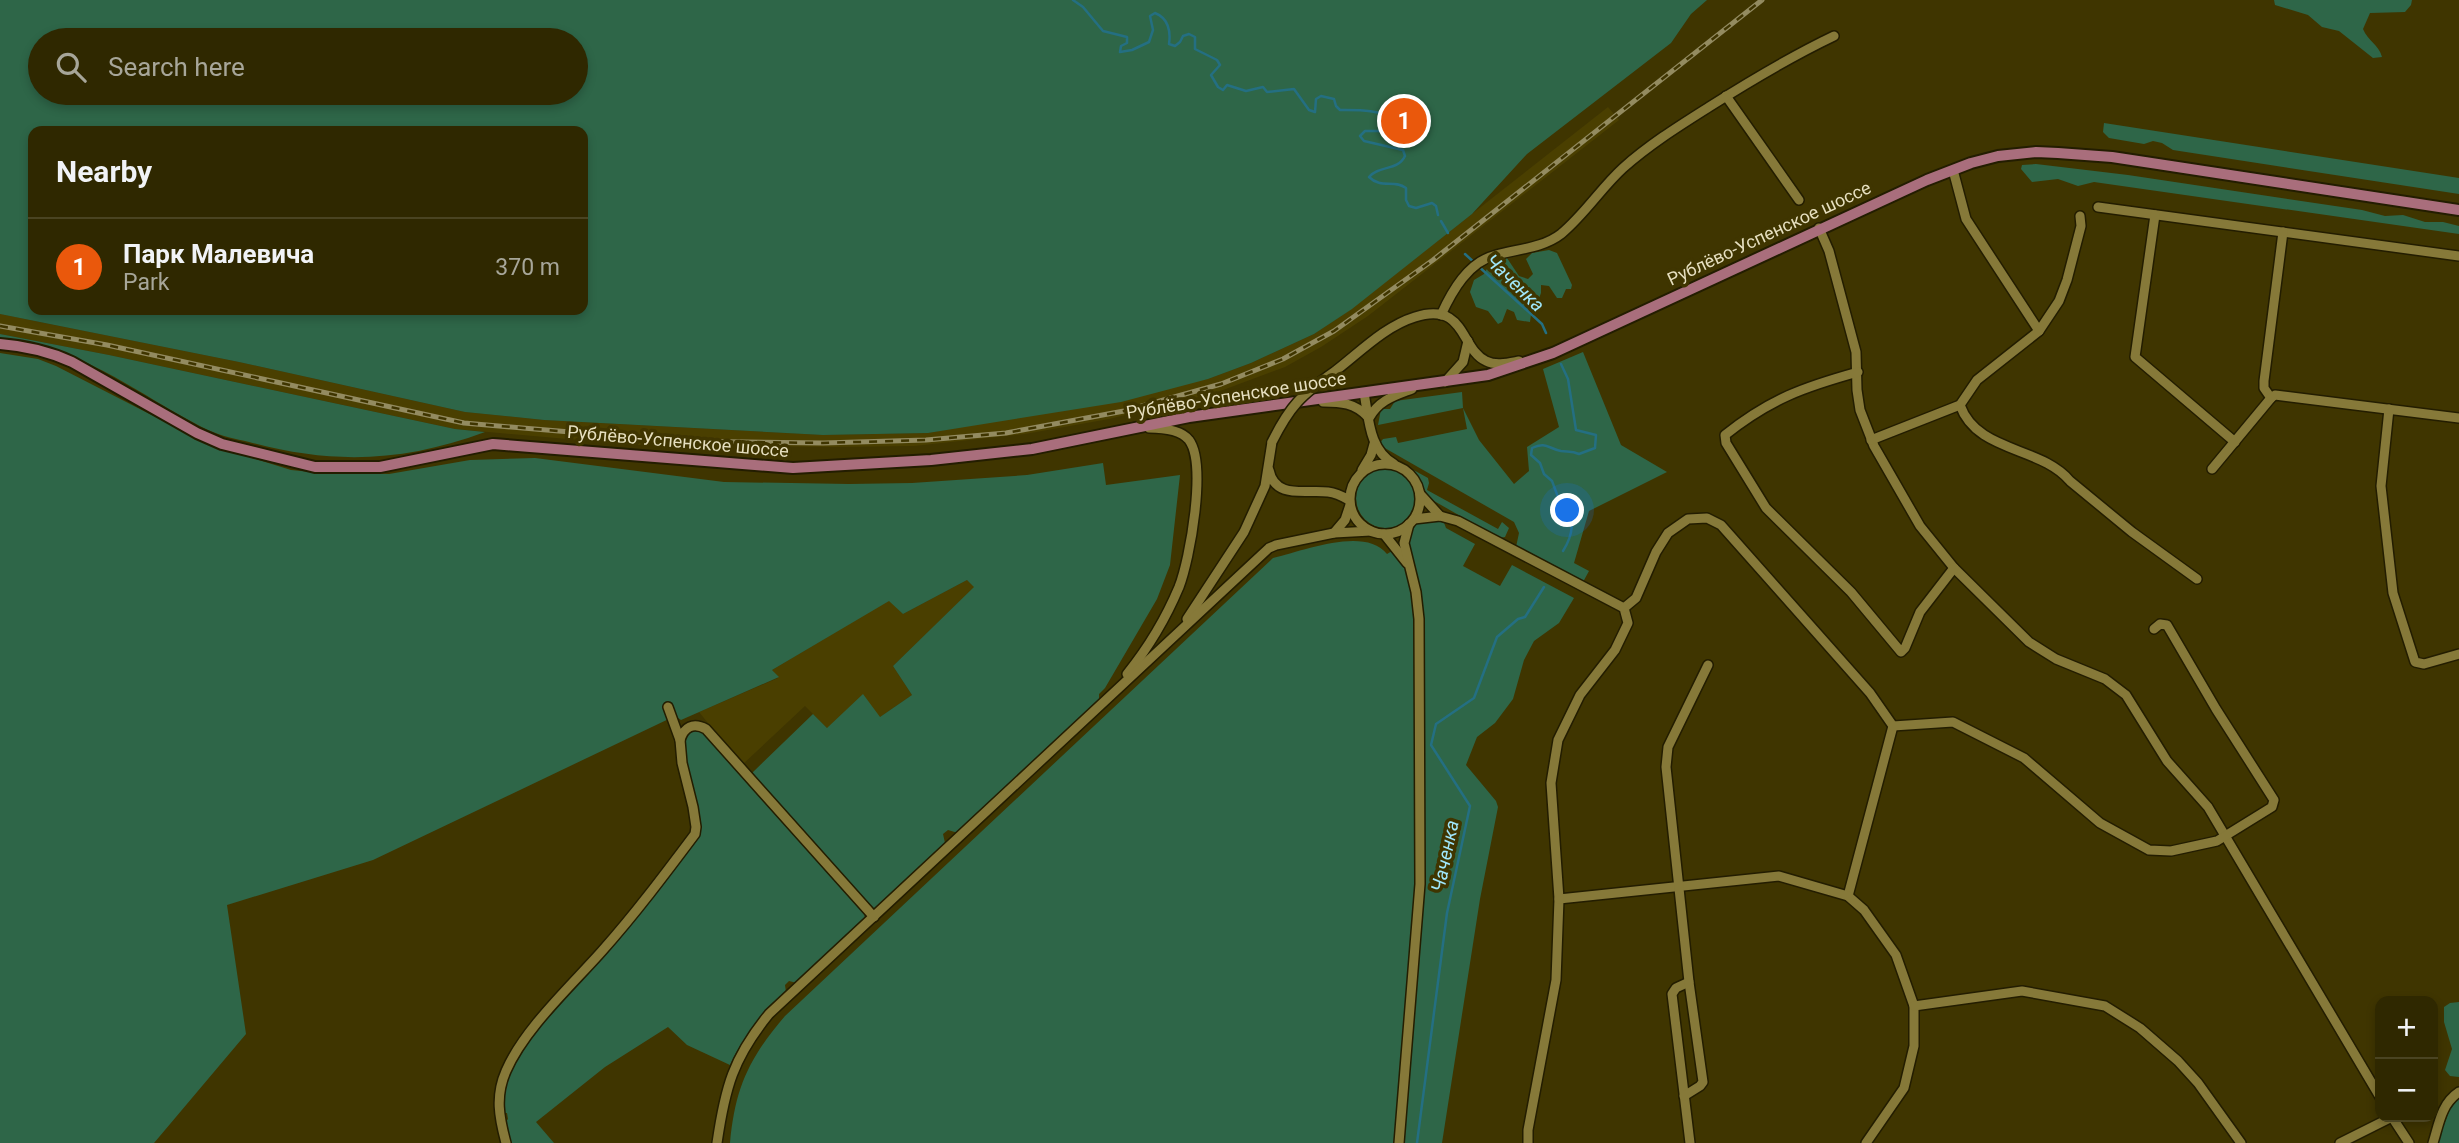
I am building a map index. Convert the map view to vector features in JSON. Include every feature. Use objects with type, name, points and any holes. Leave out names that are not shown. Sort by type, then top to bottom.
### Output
[{"type":"main road","name":"Рублёво-Успенское шоссе","points":[[0,344],[50,352],[222,444],[276,459],[331,468],[380,467],[493,444],[711,463],[818,468],[932,460],[1032,449],[1133,428],[1488,375],[1538,359],[1819,228],[1953,170],[2011,154],[2036,152],[2086,155],[2459,211]]},
{"type":"street","points":[[1441,315],[1456,285],[1469,271],[1489,257],[1551,240],[1595,201],[1621,170],[1658,139],[1783,61],[1834,36]]},
{"type":"street","points":[[1726,96],[1800,200]]},
{"type":"street","points":[[1953,170],[1966,219],[2039,331]]},
{"type":"street","points":[[2098,207],[2459,256]]},
{"type":"street","points":[[2155,215],[2135,357],[2235,442]]},
{"type":"street","points":[[1871,440],[1960,405],[1977,380],[2039,331],[2059,301],[2067,280],[2081,226],[2080,216]]},
{"type":"street","points":[[1819,228],[1829,251],[1858,359],[1858,403],[1871,440],[1920,526],[1954,568],[2029,642],[2056,659],[2105,679],[2126,695],[2167,761],[2203,799],[2375,1089]]},
{"type":"street","points":[[2271,398],[2264,388],[2264,381],[2283,232]]},
{"type":"street","points":[[1178,632],[1244,532],[1265,486],[1272,442],[1285,416],[1296,401],[1386,332],[1412,317],[1441,315],[1457,324],[1478,355],[1487,362],[1538,359]]},
{"type":"street","points":[[1444,383],[1463,362],[1468,339]]},
{"type":"street","points":[[1858,372],[1784,396],[1725,435],[1726,443],[1766,508],[1851,592],[1901,652],[1920,612],[1954,568]]},
{"type":"street","points":[[1369,418],[1387,398],[1421,386]]},
{"type":"street","points":[[1364,393],[1374,444],[1383,457],[1410,474],[1420,493],[1440,516],[1484,534],[1624,608],[1628,623],[1615,650],[1580,695],[1558,740],[1551,783],[1559,899],[1556,980],[1528,1143]]},
{"type":"street","points":[[2212,469],[2271,398],[2281,395],[2459,418]]},
{"type":"street","points":[[1304,401],[1348,404],[1362,410],[1369,418]]},
{"type":"street","points":[[1960,405],[1964,417],[1973,428],[2009,448],[2063,472],[2070,481],[2132,532],[2197,579]]},
{"type":"street","points":[[2389,409],[2381,478],[2395,600],[2415,662],[2424,664],[2459,654]]},
{"type":"street","points":[[1108,698],[1144,652],[1179,585],[1187,557],[1196,500],[1196,463],[1188,439],[1176,431],[1133,428]]},
{"type":"street","points":[[1334,534],[1346,520],[1351,488],[1371,455],[1374,444]]},
{"type":"street","points":[[1325,492],[1338,488],[1379,464],[1399,466]]},
{"type":"street","points":[[1268,465],[1276,486],[1286,491],[1338,494],[1350,503],[1359,523],[1371,531]]},
{"type":"street","points":[[1399,1143],[1420,884],[1419,619],[1404,543],[1419,506],[1420,493]]},
{"type":"street","points":[[717,1143],[721,1112],[732,1071],[753,1033],[769,1014],[1269,548],[1334,534],[1398,532],[1412,522],[1440,516]]},
{"type":"street","points":[[1624,608],[1636,598],[1656,552],[1668,533],[1688,519],[1707,518],[1721,525],[1870,693],[1893,726],[1848,896]]},
{"type":"street","points":[[1384,534],[1410,567]]},
{"type":"street","points":[[1893,726],[1953,722],[2024,758],[2099,823],[2149,850],[2171,851],[2227,837],[2272,807],[2274,800],[2166,625],[2161,624],[2154,629]]},
{"type":"street","points":[[1684,1096],[1703,1082],[1689,982],[1666,767],[1668,747],[1708,664]]},
{"type":"street","points":[[506,1143],[497,1101],[505,1072],[520,1043],[609,943],[695,834],[693,807],[682,763],[680,740],[668,707]]},
{"type":"street","points":[[680,740],[688,727],[698,725],[706,729],[874,917]]},
{"type":"street","points":[[1559,899],[1779,876],[1848,896],[1864,911],[1896,955],[1914,1006],[1914,1046],[1904,1088],[1867,1143]]},
{"type":"street","points":[[1689,982],[1676,988],[1672,994],[1690,1143]]},
{"type":"street","points":[[1914,1006],[2022,991],[2105,1006],[2140,1028],[2178,1060],[2241,1143]]},
{"type":"street","points":[[2433,1143],[2444,1108],[2451,1097],[2459,1092]]},
{"type":"street","points":[[2340,1143],[2382,1122]]},
{"type":"street","points":[[2395,1122],[2409,1143]]},
{"type":"shaded area","points":[[1608,107],[1619,120],[1368,316],[1321,347],[1285,367],[1215,393],[1109,419],[1025,434],[914,446],[833,447],[635,445],[455,429],[0,334],[0,314],[239,362],[465,412],[544,420],[823,435],[928,433],[1208,379],[1314,334],[1351,309]]},
{"type":"shaded area","points":[[967,580],[975,587],[893,666],[912,695],[880,717],[827,728],[805,706],[742,765],[699,712],[778,678],[772,670],[889,600],[903,614]]},
{"type":"green space","points":[[0,0],[1707,0],[1691,14],[1671,43],[1527,154],[1472,214],[1352,309],[1314,334],[1251,363],[1208,379],[1121,402],[928,433],[823,435],[544,420],[465,412],[239,362],[0,314]]},
{"type":"green space","points":[[2274,0],[2412,0],[2405,12],[2370,13],[2363,29],[2382,57],[2373,58],[2339,31],[2322,27],[2308,15],[2275,5]]},
{"type":"green space","points":[[2104,123],[2459,178],[2459,194],[2173,150],[2153,141],[2144,144],[2109,138],[2103,132]]},
{"type":"green space","points":[[2036,164],[2128,175],[2362,210],[2385,216],[2403,215],[2425,222],[2443,222],[2459,226],[2459,234],[2094,182],[2078,186],[2058,179],[2032,182],[2021,169],[2022,165]]},
{"type":"green space","points":[[1549,250],[1557,253],[1572,285],[1571,289],[1566,289],[1562,298],[1557,298],[1549,286],[1541,285],[1538,301],[1530,298],[1528,301],[1530,322],[1517,320],[1514,312],[1507,309],[1502,322],[1498,324],[1488,311],[1476,307],[1470,292],[1474,280],[1484,274],[1488,267],[1507,258],[1519,276],[1528,279],[1533,274],[1526,259],[1532,253]]},
{"type":"green space","points":[[0,334],[455,429],[485,432],[426,449],[368,457],[339,457],[280,449],[213,432],[84,361],[30,344],[0,340]]},
{"type":"green space","points":[[1583,352],[1621,445],[1667,472],[1589,511],[1574,563],[1589,571],[1583,582],[1516,547],[1519,533],[1514,522],[1380,443],[1383,439],[1396,437],[1398,443],[1467,429],[1463,408],[1479,440],[1514,484],[1529,471],[1527,447],[1559,427],[1543,369]]},
{"type":"green space","points":[[0,353],[38,359],[56,366],[210,445],[291,470],[389,474],[470,460],[535,458],[724,482],[912,483],[1027,475],[1103,463],[1106,485],[1180,475],[1170,565],[1157,599],[1099,694],[1099,702],[958,833],[948,830],[943,834],[945,843],[874,909],[753,778],[753,772],[813,714],[827,728],[863,694],[880,717],[912,695],[893,666],[974,587],[967,580],[903,614],[889,601],[772,670],[779,677],[681,720],[675,716],[373,860],[227,905],[246,1034],[154,1143],[0,1143]]},
{"type":"green space","points":[[1462,392],[1463,408],[1378,425],[1381,409],[1390,409],[1395,401]]},
{"type":"green space","points":[[1408,467],[1428,478],[1427,490],[1498,529],[1502,522],[1509,528],[1505,537],[1499,538],[1427,497]]},
{"type":"green space","points":[[1386,468],[1398,470],[1411,481],[1416,498],[1414,510],[1403,523],[1386,528],[1374,526],[1361,515],[1356,498],[1358,486],[1369,473]]},
{"type":"green space","points":[[1443,520],[1446,528],[1475,544],[1463,566],[1500,586],[1512,565],[1574,598],[1559,623],[1534,641],[1524,660],[1513,699],[1495,723],[1477,737],[1466,765],[1498,807],[1480,899],[1442,1143],[730,1143],[736,1106],[746,1075],[762,1046],[785,1016],[1273,558],[1316,546],[1349,541],[1377,546],[1387,554],[1407,542],[1415,521]]},
{"type":"green space","points":[[693,730],[702,731],[864,912],[865,919],[797,983],[789,981],[785,985],[786,992],[747,1035],[730,1065],[687,1045],[668,1027],[605,1067],[536,1122],[554,1143],[511,1143],[505,1123],[508,1119],[507,1113],[503,1113],[500,1101],[507,1079],[530,1039],[607,951],[698,837],[701,821],[686,764],[684,738]]},
{"type":"green space","points":[[2459,1002],[2459,1077],[2450,1076],[2445,1070],[2452,1049],[2444,1022],[2444,1007]]},
{"type":"green space","points":[[2459,1098],[2459,1143],[2437,1143],[2450,1109]]},
{"type":"waterway","name":"Чаченка","points":[[1073,0],[1083,7],[1103,31],[1127,37],[1127,43],[1121,46],[1120,52],[1149,42],[1153,30],[1150,16],[1155,13],[1163,18],[1168,26],[1169,44],[1175,46],[1183,36],[1189,34],[1195,37],[1195,49],[1217,60],[1220,65],[1211,75],[1223,90],[1227,85],[1246,91],[1263,87],[1267,92],[1294,89],[1309,110],[1315,112],[1316,99],[1321,96],[1334,99],[1340,110],[1361,110],[1389,116],[1395,120],[1391,131],[1365,131],[1360,136],[1364,141],[1403,150],[1405,156],[1398,164],[1369,177],[1378,183],[1401,185],[1406,188],[1409,206],[1416,208],[1432,203],[1436,206],[1438,215]]},
{"type":"waterway","name":"Чаченка","points":[[1441,221],[1448,233]]},
{"type":"waterway","name":"Чаченка","points":[[1465,254],[1542,324],[1546,333]]},
{"type":"waterway","name":"Чаченка","points":[[1561,364],[1568,379],[1576,430],[1596,435],[1595,448],[1579,454],[1544,445],[1532,448],[1531,455],[1552,481],[1561,505],[1570,514],[1571,533],[1563,551]]},
{"type":"waterway","name":"Чаченка","points":[[1417,1143],[1447,913],[1470,806],[1431,745],[1436,724],[1474,698],[1497,637],[1518,619],[1525,617],[1544,587]]},
{"type":"railway","points":[[0,326],[107,345],[464,423],[677,441],[823,443],[926,440],[1006,433],[1124,411],[1221,384],[1283,359],[1334,331],[1433,260],[1762,0]]},
{"type":"place","name":"Парк Малевича","points":[[1404,121]]}]
